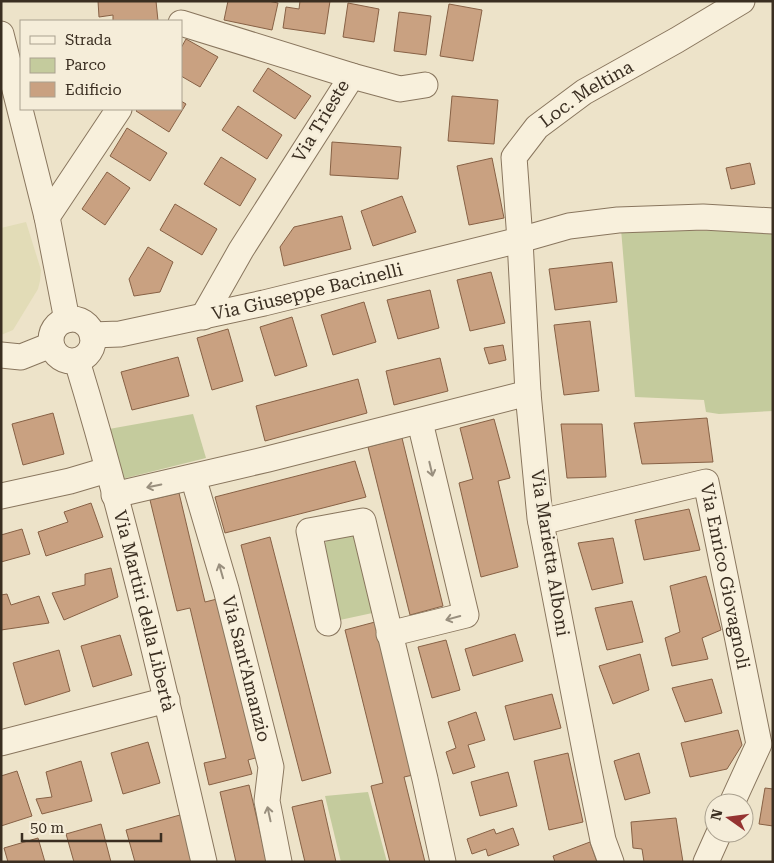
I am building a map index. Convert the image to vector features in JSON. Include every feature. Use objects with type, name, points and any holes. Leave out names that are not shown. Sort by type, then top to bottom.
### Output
[{"type":"street","name":"Loc. Meltina","points":[[520,240],[514,157],[537,126],[584,92],[742,1]]},
{"type":"street","name":"Via Trieste","points":[[182,23],[352,76],[241,250],[203,317]]},
{"type":"street","points":[[1,34],[47,218],[67,320]]},
{"type":"street","points":[[352,76],[400,89],[424,85]]},
{"type":"street","points":[[47,218],[118,110]]},
{"type":"street","name":"Via Giuseppe Bacinelli","points":[[92,335],[120,334],[203,317],[520,240],[569,226],[618,220],[703,217],[773,221]]},
{"type":"street","name":"Via Marietta Alboni","points":[[520,240],[528,393],[541,522],[603,840],[611,862]]},
{"type":"street","points":[[67,320],[80,321],[90,329],[92,335],[93,342],[88,354],[77,361],[70,361],[58,356],[51,345],[51,339],[56,326],[67,320]]},
{"type":"street","points":[[1,355],[21,357],[51,345]]},
{"type":"street","name":"Via Martiri della Libertà","points":[[77,361],[97,428],[167,700],[204,862]]},
{"type":"street","points":[[114,495],[194,478],[528,393]]},
{"type":"street","points":[[389,634],[466,615],[420,422]]},
{"type":"street","points":[[1,496],[70,481],[107,470]]},
{"type":"street","name":"Via Sant'Amanzio","points":[[194,478],[226,589],[271,767],[266,801],[279,862]]},
{"type":"street","name":"Via Enrico Giovagnoli","points":[[541,522],[706,482],[759,744],[737,793]]},
{"type":"street","points":[[328,623],[308,531],[363,521],[443,862]]},
{"type":"street","points":[[1,743],[167,700]]},
{"type":"street","points":[[706,862],[715,843]]},
{"type":"shaded area","points":[[26,222],[41,270],[40,281],[38,289],[13,330],[1,335],[1,228]]},
{"type":"green space","points":[[621,229],[773,232],[773,411],[719,414],[706,412],[704,400],[635,397]]},
{"type":"green space","points":[[193,414],[206,458],[122,479],[109,429]]},
{"type":"green space","points":[[349,533],[360,539],[377,612],[340,620],[323,546],[330,536]]},
{"type":"green space","points":[[368,792],[387,862],[341,862],[325,796]]},
{"type":"building","points":[[98,1],[156,1],[158,20],[113,20],[113,15],[99,17]]},
{"type":"building","points":[[228,1],[268,1],[278,3],[272,30],[224,20]]},
{"type":"building","points":[[300,1],[330,1],[325,34],[283,28],[286,7],[299,9]]},
{"type":"building","points":[[348,3],[379,9],[374,42],[343,37]]},
{"type":"building","points":[[449,4],[482,10],[473,61],[440,56]]},
{"type":"building","points":[[399,12],[431,16],[426,55],[394,51]]},
{"type":"building","points":[[186,39],[218,57],[200,87],[182,77],[182,46]]},
{"type":"building","points":[[268,68],[311,96],[295,119],[253,91]]},
{"type":"building","points":[[452,96],[498,100],[494,144],[448,141]]},
{"type":"building","points":[[182,102],[186,104],[169,132],[136,111],[182,110]]},
{"type":"building","points":[[238,106],[282,135],[267,159],[222,130]]},
{"type":"building","points":[[127,128],[167,153],[150,181],[110,156]]},
{"type":"building","points":[[332,142],[401,147],[398,179],[330,175]]},
{"type":"building","points":[[221,157],[256,179],[240,206],[204,184]]},
{"type":"building","points":[[492,158],[504,218],[469,225],[457,166]]},
{"type":"building","points":[[750,163],[755,184],[731,189],[726,168]]},
{"type":"building","points":[[107,172],[130,188],[105,225],[82,209]]},
{"type":"building","points":[[402,196],[416,232],[373,246],[361,211]]},
{"type":"building","points":[[175,204],[217,229],[202,255],[160,230]]},
{"type":"building","points":[[342,216],[351,249],[284,266],[280,247],[294,227]]},
{"type":"building","points":[[148,247],[173,262],[160,292],[134,296],[129,279]]},
{"type":"building","points":[[612,262],[617,302],[555,310],[549,269]]},
{"type":"building","points":[[491,272],[505,323],[470,331],[457,280]]},
{"type":"building","points":[[430,290],[439,328],[398,339],[387,300]]},
{"type":"building","points":[[364,302],[376,342],[333,355],[321,315]]},
{"type":"building","points":[[292,317],[307,366],[275,376],[260,327]]},
{"type":"building","points":[[590,321],[599,391],[564,395],[554,325]]},
{"type":"building","points":[[228,329],[243,381],[212,390],[197,338]]},
{"type":"building","points":[[503,345],[506,360],[489,364],[484,348]]},
{"type":"building","points":[[178,357],[189,396],[132,410],[121,372]]},
{"type":"building","points":[[440,358],[448,391],[394,405],[386,371]]},
{"type":"building","points":[[358,379],[367,413],[265,441],[256,406]]},
{"type":"building","points":[[53,413],[64,454],[23,465],[12,424]]},
{"type":"building","points":[[707,418],[713,462],[642,464],[634,423]]},
{"type":"building","points":[[494,419],[510,478],[498,481],[518,567],[481,577],[459,483],[473,479],[460,428]]},
{"type":"building","points":[[561,424],[602,424],[606,477],[567,478]]},
{"type":"building","points":[[402,438],[443,606],[410,615],[368,447]]},
{"type":"building","points":[[355,461],[366,497],[225,533],[215,497]]},
{"type":"building","points":[[179,493],[205,602],[221,598],[259,757],[248,760],[252,774],[209,785],[204,763],[226,758],[190,608],[177,611],[150,500]]},
{"type":"building","points":[[91,503],[103,537],[46,556],[38,532],[68,522],[64,512]]},
{"type":"building","points":[[689,509],[700,550],[644,560],[635,520]]},
{"type":"building","points":[[22,529],[30,554],[1,562],[1,535]]},
{"type":"building","points":[[270,537],[331,773],[302,781],[241,545]]},
{"type":"building","points":[[613,538],[623,583],[592,590],[578,543]]},
{"type":"building","points":[[111,568],[118,597],[64,620],[52,593],[85,585],[85,574]]},
{"type":"building","points":[[706,576],[721,630],[702,638],[708,659],[672,666],[665,638],[680,632],[670,586]]},
{"type":"building","points":[[7,594],[11,605],[39,596],[49,623],[1,630],[1,595]]},
{"type":"building","points":[[632,601],[643,642],[607,650],[595,608]]},
{"type":"building","points":[[375,622],[413,775],[404,777],[425,862],[390,862],[371,786],[383,783],[345,630]]},
{"type":"building","points":[[515,634],[523,661],[473,676],[465,649]]},
{"type":"building","points":[[120,635],[132,675],[93,687],[81,646]]},
{"type":"building","points":[[446,640],[460,690],[432,698],[418,647]]},
{"type":"building","points":[[59,650],[70,691],[25,705],[13,663]]},
{"type":"building","points":[[640,654],[649,690],[613,704],[599,666]]},
{"type":"building","points":[[712,679],[722,713],[685,722],[672,688]]},
{"type":"building","points":[[552,694],[561,728],[514,740],[505,706]]},
{"type":"building","points":[[476,712],[485,740],[468,745],[475,767],[453,774],[446,752],[456,748],[448,722]]},
{"type":"building","points":[[738,730],[742,745],[727,769],[690,777],[681,743]]},
{"type":"building","points":[[148,742],[160,783],[123,794],[111,753]]},
{"type":"building","points":[[568,753],[583,822],[549,830],[534,761]]},
{"type":"building","points":[[639,753],[650,793],[625,800],[614,761]]},
{"type":"building","points":[[81,761],[92,801],[42,814],[36,799],[52,797],[46,772]]},
{"type":"building","points":[[17,771],[32,816],[1,826],[1,776]]},
{"type":"building","points":[[508,772],[517,806],[480,816],[471,782]]},
{"type":"building","points":[[249,785],[267,862],[236,862],[220,792]]},
{"type":"building","points":[[765,788],[773,789],[773,826],[759,824]]},
{"type":"building","points":[[322,800],[336,862],[305,862],[292,807]]},
{"type":"building","points":[[180,815],[194,862],[135,862],[126,830]]},
{"type":"building","points":[[676,818],[683,862],[644,862],[642,849],[633,848],[631,822]]},
{"type":"building","points":[[101,824],[111,862],[74,862],[66,834]]},
{"type":"building","points":[[513,828],[519,845],[488,856],[486,849],[472,854],[467,839],[494,829],[496,834]]},
{"type":"building","points":[[38,838],[45,862],[8,862],[4,848]]},
{"type":"building","points":[[590,842],[597,862],[555,862],[553,856]]}]
